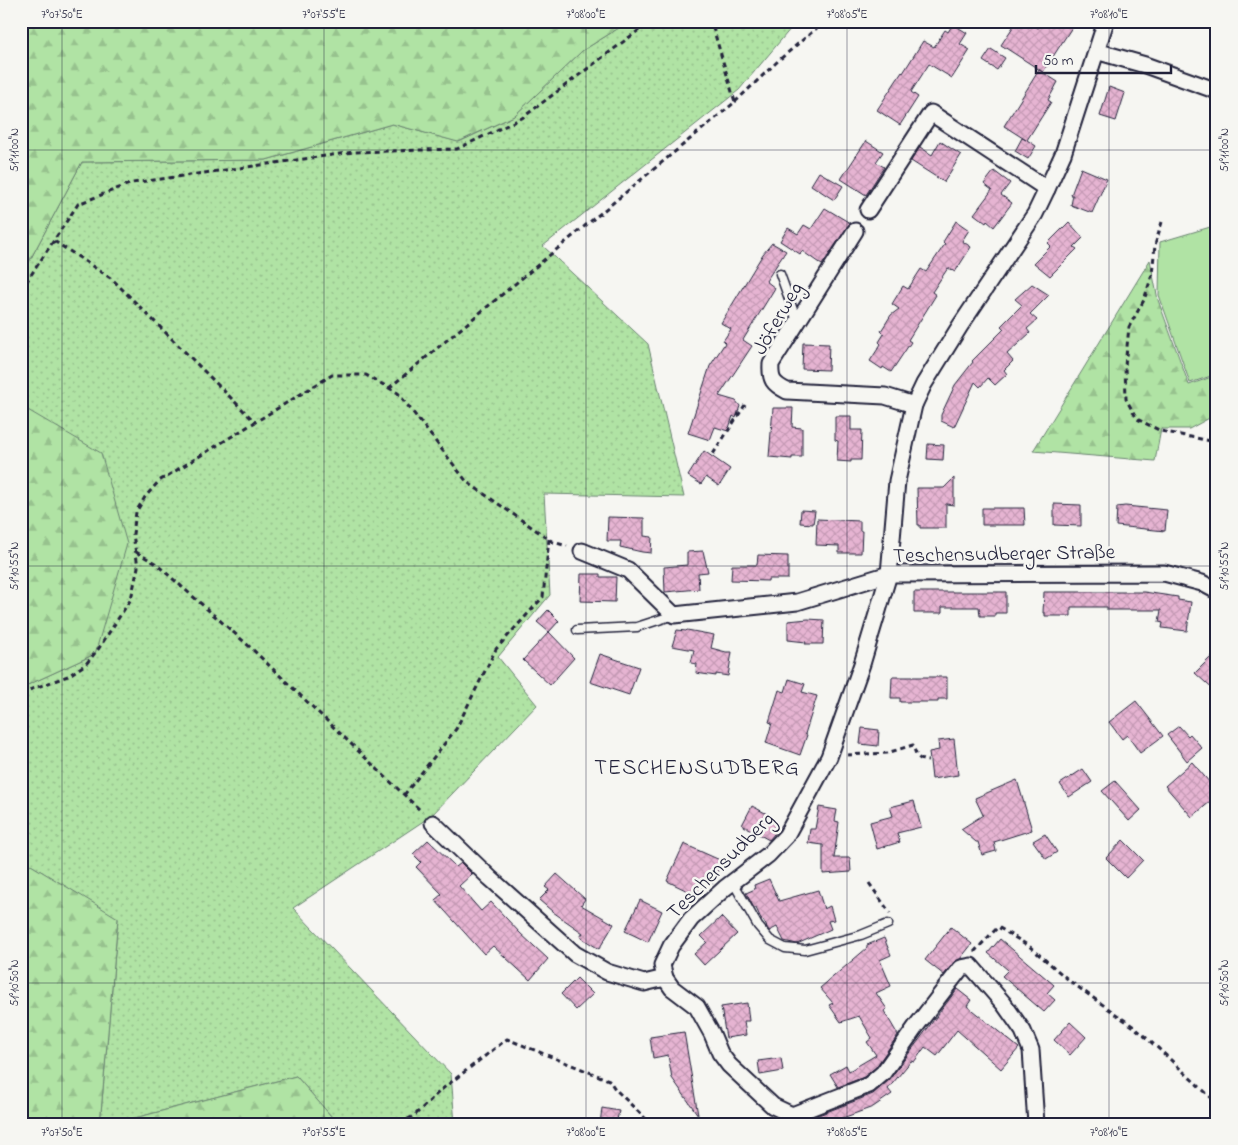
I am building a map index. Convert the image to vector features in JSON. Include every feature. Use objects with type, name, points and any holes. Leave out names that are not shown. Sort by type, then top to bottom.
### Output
[{"type":"street","points":[[889,574],[897,481],[914,405],[924,384],[1034,214],[1047,189],[1063,154],[1106,21]]},
{"type":"street","points":[[1096,51],[1145,65],[1217,91]]},
{"type":"street","points":[[868,210],[931,114],[1047,189]]},
{"type":"street","name":"Jöferweg","points":[[855,231],[771,364],[772,378],[776,385],[787,391],[885,396],[914,405]]},
{"type":"street","points":[[582,551],[628,570],[674,615]]},
{"type":"street","name":"Teschensudberger Straße","points":[[674,615],[797,602],[889,574],[1164,573],[1202,584],[1217,591]]},
{"type":"street","name":"Teschensudberg","points":[[665,978],[662,965],[671,946],[692,919],[732,882],[768,854],[786,836],[829,757],[862,664],[889,574]]},
{"type":"street","points":[[433,823],[490,878],[575,954],[607,972],[644,983],[665,978],[672,988],[697,1007],[720,1053],[729,1065],[774,1106],[792,1115],[869,1085],[883,1073],[961,968],[971,966],[1004,1004],[1023,1031],[1030,1050],[1036,1124]]},
{"type":"lane","points":[[780,274],[797,321]]},
{"type":"lane","name":"Teschensudberger Straße","points":[[577,630],[637,627],[674,615]]},
{"type":"lane","points":[[732,882],[758,926],[770,940],[785,948],[805,950],[860,935],[888,924]]},
{"type":"path","points":[[21,290],[78,204],[132,183],[354,152],[457,150],[522,118],[651,21]]},
{"type":"path","points":[[711,21],[735,102]]},
{"type":"path","points":[[390,388],[735,102],[825,21]]},
{"type":"path","points":[[1162,222],[1155,246],[1152,275],[1144,300],[1129,327],[1125,366],[1126,399],[1137,419],[1161,431],[1211,441]]},
{"type":"path","points":[[54,241],[112,279],[255,422]]},
{"type":"path","points":[[21,693],[68,676],[86,664],[131,599],[138,567],[133,534],[136,512],[145,497],[159,481],[332,375],[366,375],[398,393],[467,482],[549,539],[582,551]]},
{"type":"path","points":[[713,454],[745,405]]},
{"type":"path","points":[[404,795],[456,729],[496,649],[543,597],[549,539]]},
{"type":"path","points":[[136,552],[155,563],[250,647],[433,823]]},
{"type":"path","points":[[829,757],[887,753],[914,745],[917,757],[920,760],[928,761]]},
{"type":"path","points":[[869,883],[892,917],[888,924]]},
{"type":"path","points":[[961,968],[998,927],[1029,946],[1071,982],[1134,1027],[1217,1103]]},
{"type":"path","points":[[400,1124],[414,1115],[441,1090],[507,1039],[609,1080],[614,1089],[651,1124]]},
{"type":"path","points":[[21,1095],[26,1124]]},
{"type":"green space","points":[[21,21],[630,21],[582,51],[514,116],[458,142],[392,124],[266,160],[82,162],[21,277]]},
{"type":"green space","points":[[630,21],[797,21],[739,90],[543,246],[648,344],[684,497],[544,494],[550,595],[498,657],[537,705],[431,816],[293,908],[451,1074],[455,1124],[338,1124],[296,1076],[112,1124],[100,1124],[118,919],[21,859],[21,688],[95,654],[21,406],[21,277],[82,162],[266,160],[392,124],[459,142],[514,116],[582,51]]},
{"type":"green space","points":[[1217,225],[1217,374],[1190,383],[1159,295],[1160,242]]},
{"type":"green space","points":[[1150,260],[1158,300],[1189,385],[1217,375],[1217,414],[1189,429],[1161,429],[1155,461],[1033,451]]},
{"type":"green space","points":[[21,406],[101,453],[127,544],[95,654],[21,688]]},
{"type":"green space","points":[[21,859],[118,918],[100,1124],[21,1124]]},
{"type":"green space","points":[[296,1076],[338,1124],[112,1124]]},
{"type":"building","points":[[1017,21],[1027,21],[1038,28],[1043,21],[1076,21],[1043,72],[1001,45]]},
{"type":"building","points":[[953,24],[967,33],[960,44],[970,50],[952,78],[929,64],[911,92],[918,97],[900,125],[877,110],[923,41],[934,47],[945,30],[948,32]]},
{"type":"building","points":[[991,49],[1005,58],[997,70],[983,61]]},
{"type":"building","points":[[1039,70],[1058,82],[1048,100],[1051,102],[1027,140],[1036,146],[1028,159],[1015,151],[1022,138],[1026,140],[1004,126]]},
{"type":"building","points":[[1109,87],[1125,93],[1116,121],[1100,116]]},
{"type":"building","points":[[866,141],[883,152],[876,162],[884,167],[866,195],[841,179]]},
{"type":"building","points":[[940,141],[961,155],[944,182],[911,161],[920,147],[932,155]]},
{"type":"building","points":[[1081,168],[1107,179],[1092,213],[1071,205],[1073,195],[1071,195]]},
{"type":"building","points":[[994,171],[1010,183],[1001,195],[1012,203],[994,227],[974,214],[992,190],[984,184]]},
{"type":"building","points":[[819,172],[843,186],[834,200],[811,185]]},
{"type":"building","points":[[825,208],[850,223],[822,265],[802,251],[800,254],[780,241],[788,228],[798,234],[804,225],[811,229]]},
{"type":"building","points":[[956,221],[969,230],[962,241],[971,247],[955,272],[948,268],[932,292],[936,295],[908,340],[911,342],[891,372],[883,367],[882,369],[870,361],[881,344],[879,342],[884,334],[881,331],[891,315],[899,309],[892,304],[903,286],[908,289],[921,269],[926,272],[945,244],[943,242]]},
{"type":"building","points":[[1069,222],[1083,238],[1074,247],[1077,249],[1050,276],[1034,263],[1051,246],[1048,243]]},
{"type":"building","points":[[772,243],[786,251],[766,281],[775,288],[743,340],[752,346],[719,396],[736,401],[740,406],[736,418],[733,416],[728,431],[715,427],[710,440],[688,433],[710,366],[725,343],[723,341],[731,329],[721,323],[763,254]]},
{"type":"building","points":[[1032,284],[1049,295],[1030,314],[1037,320],[1027,329],[1030,333],[1007,354],[1013,361],[1004,370],[1007,374],[995,385],[988,378],[980,387],[975,382],[954,427],[941,421],[941,415],[955,385],[972,361],[1004,329],[1001,326],[1022,305],[1015,299]]},
{"type":"building","points":[[803,343],[829,344],[828,370],[802,369]]},
{"type":"building","points":[[773,408],[793,408],[792,427],[802,428],[802,457],[792,457],[792,459],[769,457]]},
{"type":"building","points":[[835,416],[851,416],[851,430],[862,430],[861,460],[851,460],[851,462],[837,461],[838,441],[835,440]]},
{"type":"building","points":[[928,444],[944,445],[943,460],[927,459]]},
{"type":"building","points":[[704,451],[730,469],[719,486],[706,477],[701,484],[688,476]]},
{"type":"building","points":[[954,478],[954,505],[946,504],[946,528],[920,528],[920,525],[918,525],[917,488],[944,488]]},
{"type":"building","points":[[1054,504],[1081,505],[1081,526],[1054,525]]},
{"type":"building","points":[[1117,507],[1167,510],[1165,531],[1116,526]]},
{"type":"building","points":[[982,508],[1024,508],[1025,525],[982,525]]},
{"type":"building","points":[[801,510],[815,511],[813,524],[800,523]]},
{"type":"building","points":[[608,517],[644,518],[644,536],[652,537],[651,553],[620,547],[621,541],[607,541]]},
{"type":"building","points":[[817,519],[860,521],[860,531],[862,531],[861,553],[839,553],[839,546],[816,545]]},
{"type":"building","points":[[703,551],[708,572],[698,573],[699,589],[665,592],[664,567],[687,565],[687,552]]},
{"type":"building","points":[[758,555],[788,556],[788,579],[768,579],[768,581],[731,580],[732,565],[757,565]]},
{"type":"building","points":[[581,574],[600,574],[600,577],[616,577],[615,602],[580,601]]},
{"type":"building","points":[[914,592],[1006,592],[1006,613],[995,613],[995,616],[980,616],[979,607],[942,607],[942,613],[914,613]]},
{"type":"building","points":[[1044,592],[1144,592],[1178,597],[1178,600],[1191,602],[1187,631],[1162,628],[1163,623],[1159,622],[1161,610],[1107,610],[1107,607],[1071,607],[1071,616],[1045,616],[1045,613],[1043,613]]},
{"type":"building","points":[[548,610],[559,621],[549,632],[537,622]]},
{"type":"building","points":[[824,620],[823,644],[805,644],[806,642],[788,640],[788,621]]},
{"type":"building","points":[[677,630],[714,635],[711,648],[732,652],[728,676],[696,673],[697,664],[691,663],[694,650],[672,646]]},
{"type":"building","points":[[549,632],[574,658],[550,685],[523,660]]},
{"type":"building","points":[[1217,651],[1217,693],[1195,673]]},
{"type":"building","points":[[600,654],[639,667],[629,695],[590,682]]},
{"type":"building","points":[[892,677],[947,677],[947,699],[938,699],[938,702],[900,702],[900,698],[891,698]]},
{"type":"building","points":[[789,679],[805,684],[802,692],[817,696],[800,755],[766,743],[772,723],[769,722],[779,690],[785,692]]},
{"type":"building","points":[[1136,701],[1163,736],[1140,753],[1127,735],[1122,739],[1109,722]]},
{"type":"building","points":[[1179,726],[1188,736],[1190,734],[1202,748],[1187,761],[1167,735]]},
{"type":"building","points":[[862,728],[879,730],[878,746],[860,744]]},
{"type":"building","points":[[954,739],[958,775],[932,779],[929,752],[939,750],[938,741]]},
{"type":"building","points":[[1192,762],[1217,791],[1217,796],[1192,817],[1165,786]]},
{"type":"building","points":[[1083,769],[1092,782],[1069,797],[1060,784]]},
{"type":"building","points":[[1017,780],[1032,830],[994,842],[996,851],[982,855],[978,842],[961,829],[983,815],[975,798]]},
{"type":"building","points":[[1115,781],[1141,810],[1129,821],[1102,791]]},
{"type":"building","points":[[914,801],[921,827],[897,833],[900,842],[877,849],[870,822],[893,816],[890,807]]},
{"type":"building","points":[[752,806],[769,815],[767,819],[780,827],[769,840],[742,825]]},
{"type":"building","points":[[819,807],[837,810],[835,821],[839,822],[834,858],[850,858],[851,872],[823,874],[823,845],[808,843],[810,829],[815,829]]},
{"type":"building","points":[[1045,834],[1057,852],[1046,859],[1033,841]]},
{"type":"building","points":[[428,840],[456,867],[461,863],[472,874],[459,886],[481,911],[491,902],[548,959],[530,980],[493,946],[484,954],[435,900],[442,894],[416,867],[421,862],[413,854]]},
{"type":"building","points":[[1123,840],[1143,860],[1126,878],[1106,858]]},
{"type":"building","points":[[684,844],[722,861],[712,884],[705,881],[698,896],[667,881]]},
{"type":"building","points":[[557,874],[585,899],[581,905],[614,924],[599,949],[580,937],[583,933],[539,900],[549,890],[545,887]]},
{"type":"building","points":[[769,879],[779,901],[818,890],[824,909],[830,906],[834,920],[828,921],[831,929],[797,944],[784,941],[777,927],[769,931],[746,893],[755,889],[754,885]]},
{"type":"building","points":[[640,900],[662,911],[648,942],[625,931]]},
{"type":"building","points":[[721,917],[737,934],[704,965],[694,954],[707,942],[701,936]]},
{"type":"building","points":[[951,927],[972,944],[944,975],[925,960]]},
{"type":"building","points":[[884,938],[891,955],[880,960],[891,986],[876,993],[887,1009],[884,1011],[898,1035],[876,1067],[864,1077],[838,1087],[830,1074],[846,1065],[849,1071],[876,1055],[867,1042],[872,1038],[859,1016],[841,1022],[829,1005],[833,1003],[820,988],[867,948],[867,945]]},
{"type":"building","points":[[1000,939],[1054,985],[1047,993],[1055,1000],[1044,1012],[1002,976],[1008,970],[988,953]]},
{"type":"building","points":[[577,978],[593,994],[576,1010],[561,994]]},
{"type":"building","points":[[957,989],[971,1000],[967,1006],[1019,1048],[1001,1069],[957,1030],[937,1056],[925,1047],[914,1062],[911,1061],[888,1089],[892,1094],[873,1107],[826,1124],[819,1124],[816,1116],[873,1094],[889,1080]]},
{"type":"building","points":[[747,1003],[749,1021],[744,1021],[746,1035],[726,1038],[721,1007]]},
{"type":"building","points":[[1070,1022],[1086,1037],[1070,1055],[1054,1040]]},
{"type":"building","points":[[684,1032],[698,1115],[672,1078],[668,1055],[653,1058],[650,1037]]},
{"type":"building","points":[[781,1058],[783,1071],[760,1075],[758,1061]]},
{"type":"building","points":[[602,1108],[619,1111],[616,1124],[600,1124]]},
{"type":"district","name":"TESCHENSUDBERG","points":[[697,766]]}]
